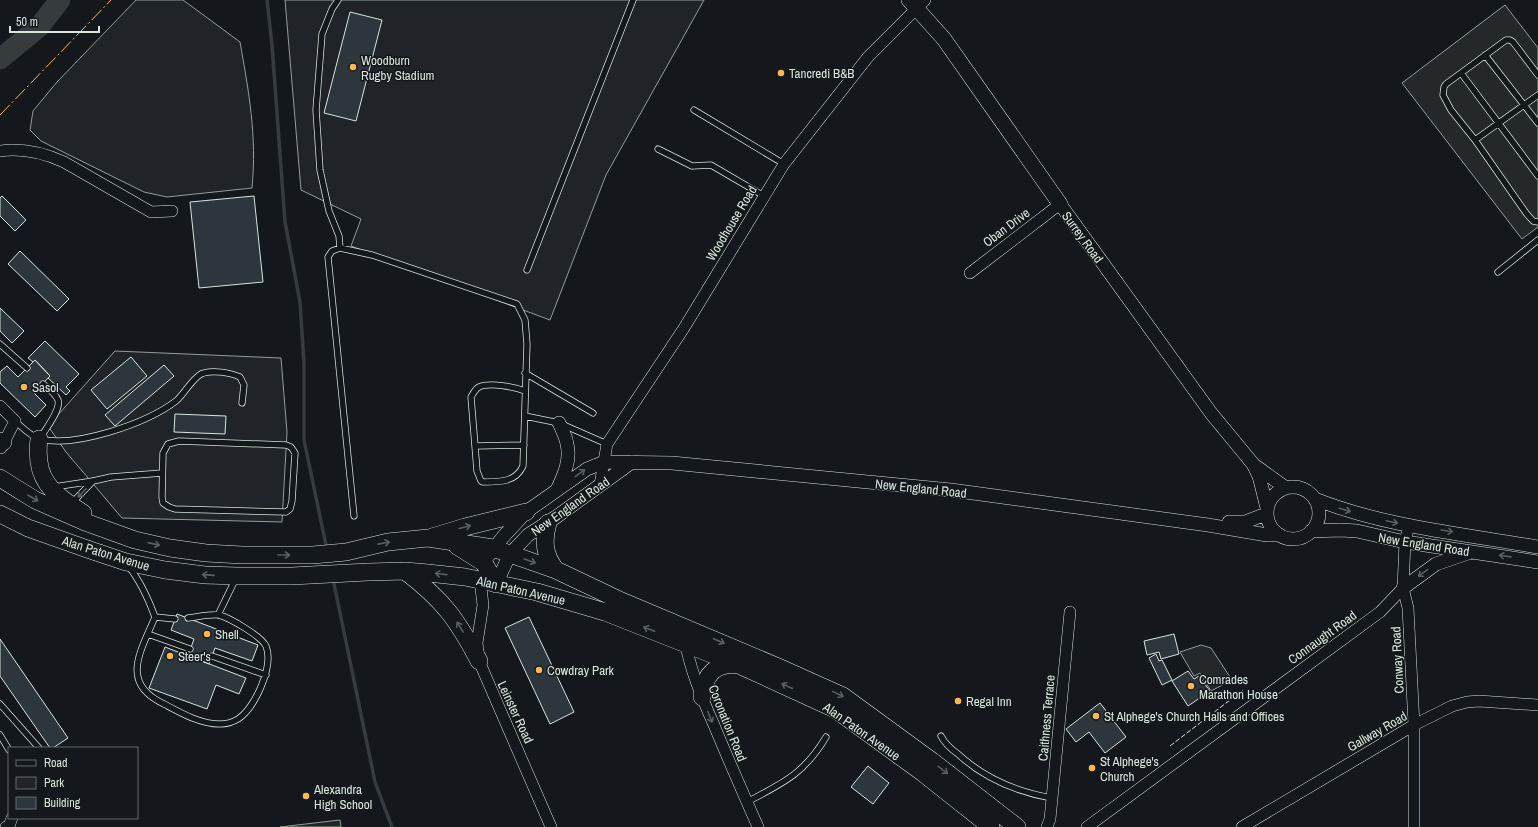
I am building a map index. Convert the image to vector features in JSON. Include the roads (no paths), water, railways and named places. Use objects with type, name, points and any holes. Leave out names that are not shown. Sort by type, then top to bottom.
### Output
[{"type":"main road","name":"Surrey Road","points":[[917,2],[1060,204]]},
{"type":"main road","points":[[39,439],[39,469],[50,488],[70,505],[111,532]]},
{"type":"main road","name":"Alan Paton Avenue","points":[[0,478],[35,500],[85,522],[135,540],[170,548],[206,553],[242,555],[313,555],[346,552],[388,542],[428,538],[493,548],[556,570],[617,599],[683,626],[843,696],[932,761],[1017,827]]},
{"type":"main road","points":[[428,538],[526,512]]},
{"type":"main road","name":"Alan Paton Avenue","points":[[0,514],[28,528],[126,562],[172,571],[205,575],[237,576],[317,575],[404,571],[450,575],[480,580],[537,592],[584,605],[686,643],[739,665],[835,709],[922,773],[991,827]]},
{"type":"main road","points":[[548,523],[544,546],[550,563],[556,570]]},
{"type":"main road","points":[[0,529],[12,527],[28,528]]},
{"type":"main road","points":[[448,542],[484,563],[496,584]]},
{"type":"main road","points":[[404,571],[432,593],[447,608],[466,636],[479,661]]},
{"type":"main road","points":[[702,697],[705,681],[715,670],[728,663],[739,665]]},
{"type":"street","name":"Woodhouse Road","points":[[600,485],[607,444],[684,328],[784,164],[868,57],[917,2]]},
{"type":"street","points":[[0,151],[16,150],[50,155],[151,212],[172,211]]},
{"type":"street","name":"Oban Drive","points":[[970,272],[1060,204]]},
{"type":"street","name":"Surrey Road","points":[[1060,204],[1211,413],[1253,464],[1260,479],[1267,511]]},
{"type":"street","points":[[0,406],[15,422],[1,444]]},
{"type":"street","points":[[557,490],[565,473],[568,459],[567,443],[559,423]]},
{"type":"street","name":"New England Road","points":[[480,580],[484,563],[493,548],[526,512],[586,469],[604,462],[672,463],[951,490],[1208,525],[1267,535],[1280,535]]},
{"type":"street","name":"New England Road","points":[[496,584],[510,554],[528,535],[548,523],[632,462]]},
{"type":"street","name":"Surrey Road","points":[[1253,464],[1286,488]]},
{"type":"street","points":[[1293,487],[1306,490],[1315,499],[1318,506],[1318,519],[1311,531],[1299,537],[1293,538],[1280,535],[1271,526],[1267,511],[1275,494],[1286,488],[1293,487]]},
{"type":"street","name":"New England Road","points":[[1315,499],[1346,511],[1409,525],[1538,547]]},
{"type":"street","name":"New England Road","points":[[1208,525],[1245,522],[1267,511]]},
{"type":"street","points":[[1402,588],[1405,542],[1409,525]]},
{"type":"street","name":"New England Road","points":[[1311,531],[1341,530],[1357,532],[1405,542],[1538,562]]},
{"type":"street","points":[[1402,588],[1436,564],[1472,552]]},
{"type":"street","name":"Leinster Road","points":[[480,580],[483,605],[477,643],[479,661],[482,671],[518,748],[552,827]]},
{"type":"street","name":"Leinster Road","points":[[483,605],[496,584]]},
{"type":"street","name":"Conway Road","points":[[1402,588],[1408,608],[1414,726],[1414,827]]},
{"type":"street","name":"Connaught Road","points":[[1087,827],[1380,612],[1402,588]]},
{"type":"street","name":"Caithness Terrace","points":[[1047,827],[1050,819],[1070,612]]},
{"type":"street","name":"Coronation Road","points":[[683,626],[691,666],[702,697],[758,827]]},
{"type":"street","name":"Gallway Road","points":[[1242,827],[1414,726],[1452,706],[1467,702],[1479,701],[1538,705]]},
{"type":"street","points":[[6,827],[9,826],[12,819]]},
{"type":"lane","points":[[338,0],[332,9],[322,34],[316,110],[320,170],[329,211],[339,236],[340,248]]},
{"type":"lane","points":[[527,270],[633,0]]},
{"type":"lane","points":[[1538,75],[1517,46],[1510,40],[1503,41],[1446,84],[1443,95],[1451,110],[1475,140],[1526,213],[1533,221],[1538,222]]},
{"type":"lane","points":[[1485,55],[1538,123]]},
{"type":"lane","points":[[1461,73],[1538,176]]},
{"type":"lane","points":[[1475,140],[1538,95]]},
{"type":"lane","points":[[694,110],[784,164]]},
{"type":"lane","points":[[658,149],[692,166],[711,165],[764,196]]},
{"type":"lane","points":[[1498,272],[1538,240]]},
{"type":"lane","points":[[354,516],[328,256],[332,251],[340,248],[372,255],[517,304],[525,320],[527,344],[523,466],[520,473],[505,482],[481,481],[477,471],[471,397],[475,390],[479,387],[513,387],[525,391]]},
{"type":"lane","points":[[0,344],[27,368]]},
{"type":"lane","points":[[15,422],[27,432],[39,439],[67,441],[87,437],[149,418],[177,400],[201,374],[207,372],[240,377],[244,386],[242,404]]},
{"type":"lane","points":[[525,373],[593,413]]},
{"type":"lane","points":[[39,439],[57,410],[58,401],[52,392],[43,384]]},
{"type":"lane","points":[[525,416],[559,423],[607,444]]},
{"type":"lane","points":[[185,441],[286,445],[292,447],[295,453],[292,505],[290,510],[286,512],[175,509],[162,503],[162,473],[163,453],[168,444],[173,442],[185,441]]},
{"type":"lane","points":[[475,446],[524,445]]},
{"type":"lane","points":[[50,488],[111,477],[162,473]]},
{"type":"lane","points":[[70,505],[93,481]]},
{"type":"lane","points":[[126,562],[139,579],[155,617],[138,660],[138,678],[144,692],[154,700],[196,720],[220,724],[237,720],[252,704],[266,676],[267,648],[264,642],[254,634],[218,615],[188,618]]},
{"type":"lane","points":[[218,615],[226,602],[237,576]]},
{"type":"lane","points":[[155,617],[175,620]]},
{"type":"lane","points":[[148,634],[190,649]]},
{"type":"lane","points":[[212,656],[266,676]]},
{"type":"lane","points":[[0,704],[38,747]]},
{"type":"lane","points":[[0,735],[8,748]]},
{"type":"lane","points":[[941,736],[944,742],[966,762],[988,777],[1020,791],[1052,798]]},
{"type":"lane","points":[[747,802],[787,781],[817,752],[826,737]]},
{"type":"waterway","points":[[0,59],[39,27],[60,0]]},
{"type":"waterway","points":[[267,0],[272,45],[285,222],[300,302],[304,363],[304,440],[327,550]]},
{"type":"waterway","points":[[333,579],[375,782],[392,827]]},
{"type":"place","name":"Woodburn Rugby Stadium","points":[[353,67]]},
{"type":"place","name":"Tancredi B&B","points":[[781,73]]},
{"type":"place","name":"Sasol","points":[[24,387]]},
{"type":"place","name":"Shell","points":[[207,634]]},
{"type":"place","name":"Steer's","points":[[170,656]]},
{"type":"place","name":"Cowdray Park","points":[[539,670]]},
{"type":"place","name":"Comrades Marathon House","points":[[1191,686]]},
{"type":"place","name":"Regal Inn","points":[[958,701]]},
{"type":"place","name":"St Alphege's Church Halls and Offices","points":[[1096,716]]},
{"type":"place","name":"St Alphege's Church","points":[[1092,768]]},
{"type":"place","name":"Alexandra High School","points":[[306,796]]}]
